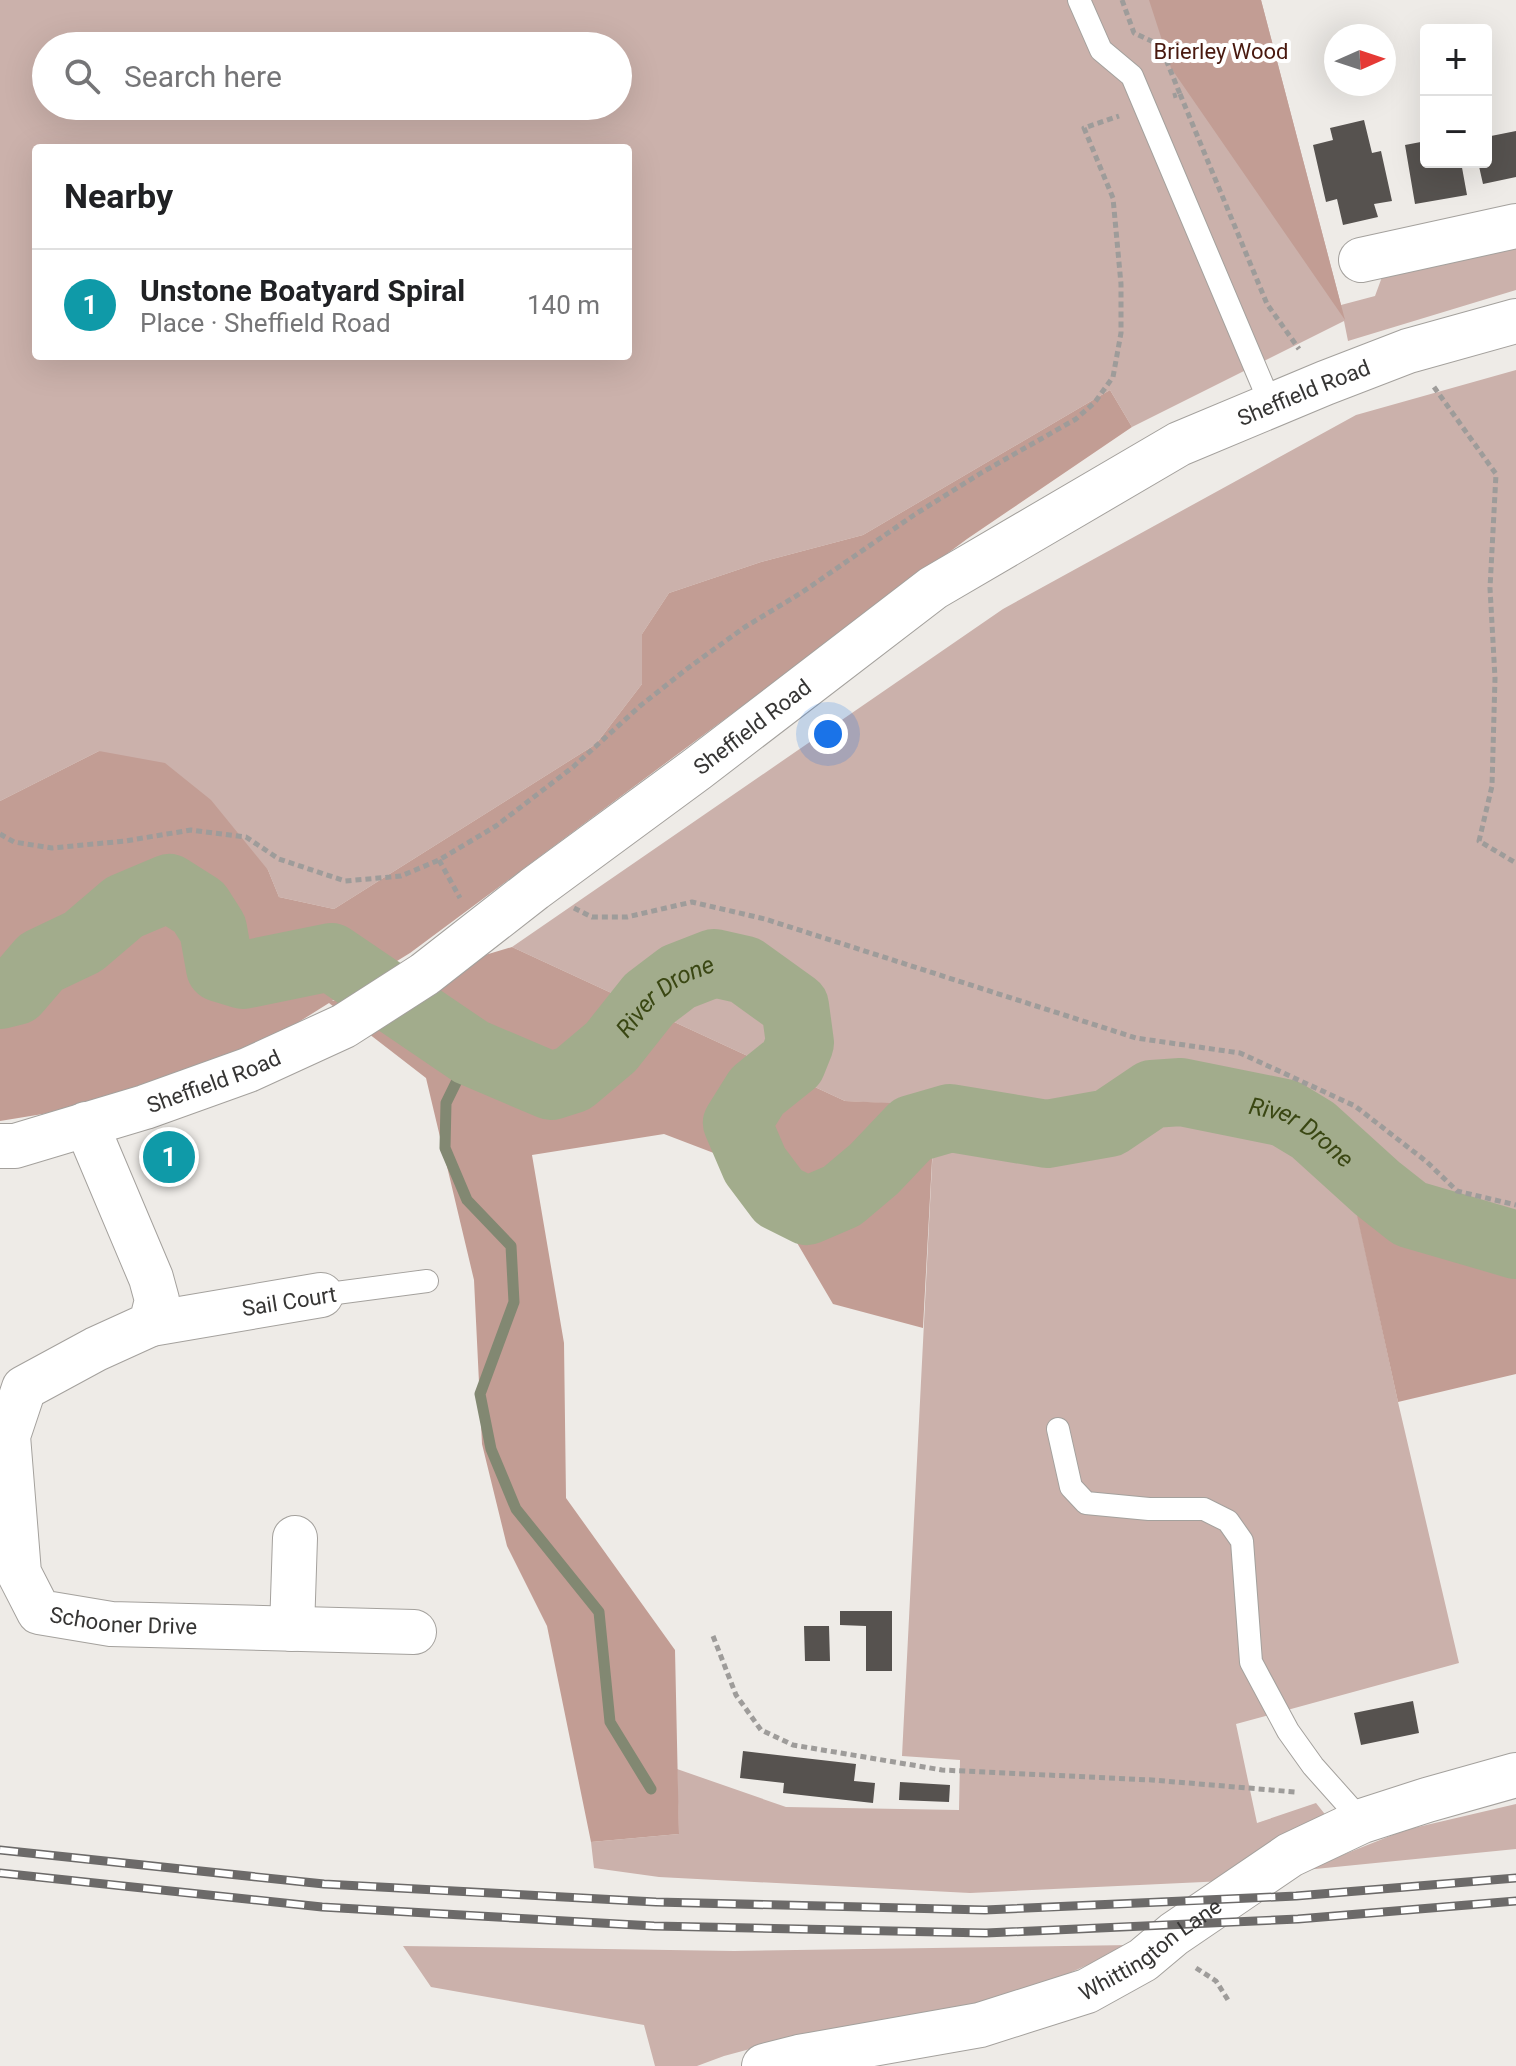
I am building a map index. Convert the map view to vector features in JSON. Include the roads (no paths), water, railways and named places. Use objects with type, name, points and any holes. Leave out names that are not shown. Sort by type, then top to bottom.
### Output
[{"type":"street","points":[[1361,260],[1516,226]]},
{"type":"street","name":"Sheffield Road","points":[[0,1146],[15,1146],[145,1107],[248,1070],[344,1026],[425,974],[933,588],[1179,444],[1408,351],[1516,321]]},
{"type":"street","points":[[86,1124],[151,1278],[157,1300],[151,1324]]},
{"type":"street","name":"Sail Court","points":[[151,1324],[321,1295]]},
{"type":"street","name":"Schooner Drive","points":[[151,1324],[12,1389],[8,1436],[19,1573],[39,1612],[111,1624],[414,1632]]},
{"type":"street","points":[[292,1629],[295,1538]]},
{"type":"street","name":"Whittington Lane","points":[[764,2066],[980,2025],[1087,1991],[1143,1960],[1174,1934],[1355,1814],[1427,1800],[1516,1775]]},
{"type":"lane","points":[[1079,0],[1101,50],[1132,76],[1271,405]]},
{"type":"lane","name":"Sail Court","points":[[321,1295],[427,1281]]},
{"type":"lane","points":[[1058,1429],[1071,1487],[1086,1503],[1149,1509],[1204,1509],[1228,1521],[1242,1541],[1251,1662],[1288,1731],[1313,1766],[1355,1814]]},
{"type":"waterway","name":"River Drone","points":[[0,995],[16,991],[41,962],[83,942],[124,907],[169,888],[199,907],[213,929],[220,968],[243,975],[331,957],[471,1052],[551,1086],[573,1079],[611,1047],[649,999],[678,977],[714,963],[745,970],[795,1006],[800,1043],[792,1063],[757,1091],[737,1123],[755,1165],[779,1197],[807,1211],[842,1196],[874,1169],[912,1129],[950,1118],[1047,1134],[1109,1123],[1152,1094],[1181,1092],[1285,1113],[1313,1130],[1410,1214],[1516,1245]]},
{"type":"waterway","points":[[471,1052],[446,1103],[445,1148],[467,1200],[511,1246],[514,1302],[480,1394],[491,1449],[516,1509],[599,1612],[610,1722],[651,1789]]},
{"type":"railway","points":[[0,1850],[324,1884],[656,1902],[985,1910],[1296,1896],[1516,1878]]},
{"type":"railway","points":[[0,1873],[322,1907],[654,1926],[986,1933],[1298,1919],[1516,1901]]},
{"type":"place","name":"Unstone Boatyard Spiral","points":[[169,1157]]},
{"type":"park label","name":"Brierley Wood","points":[[1221,51]]}]
